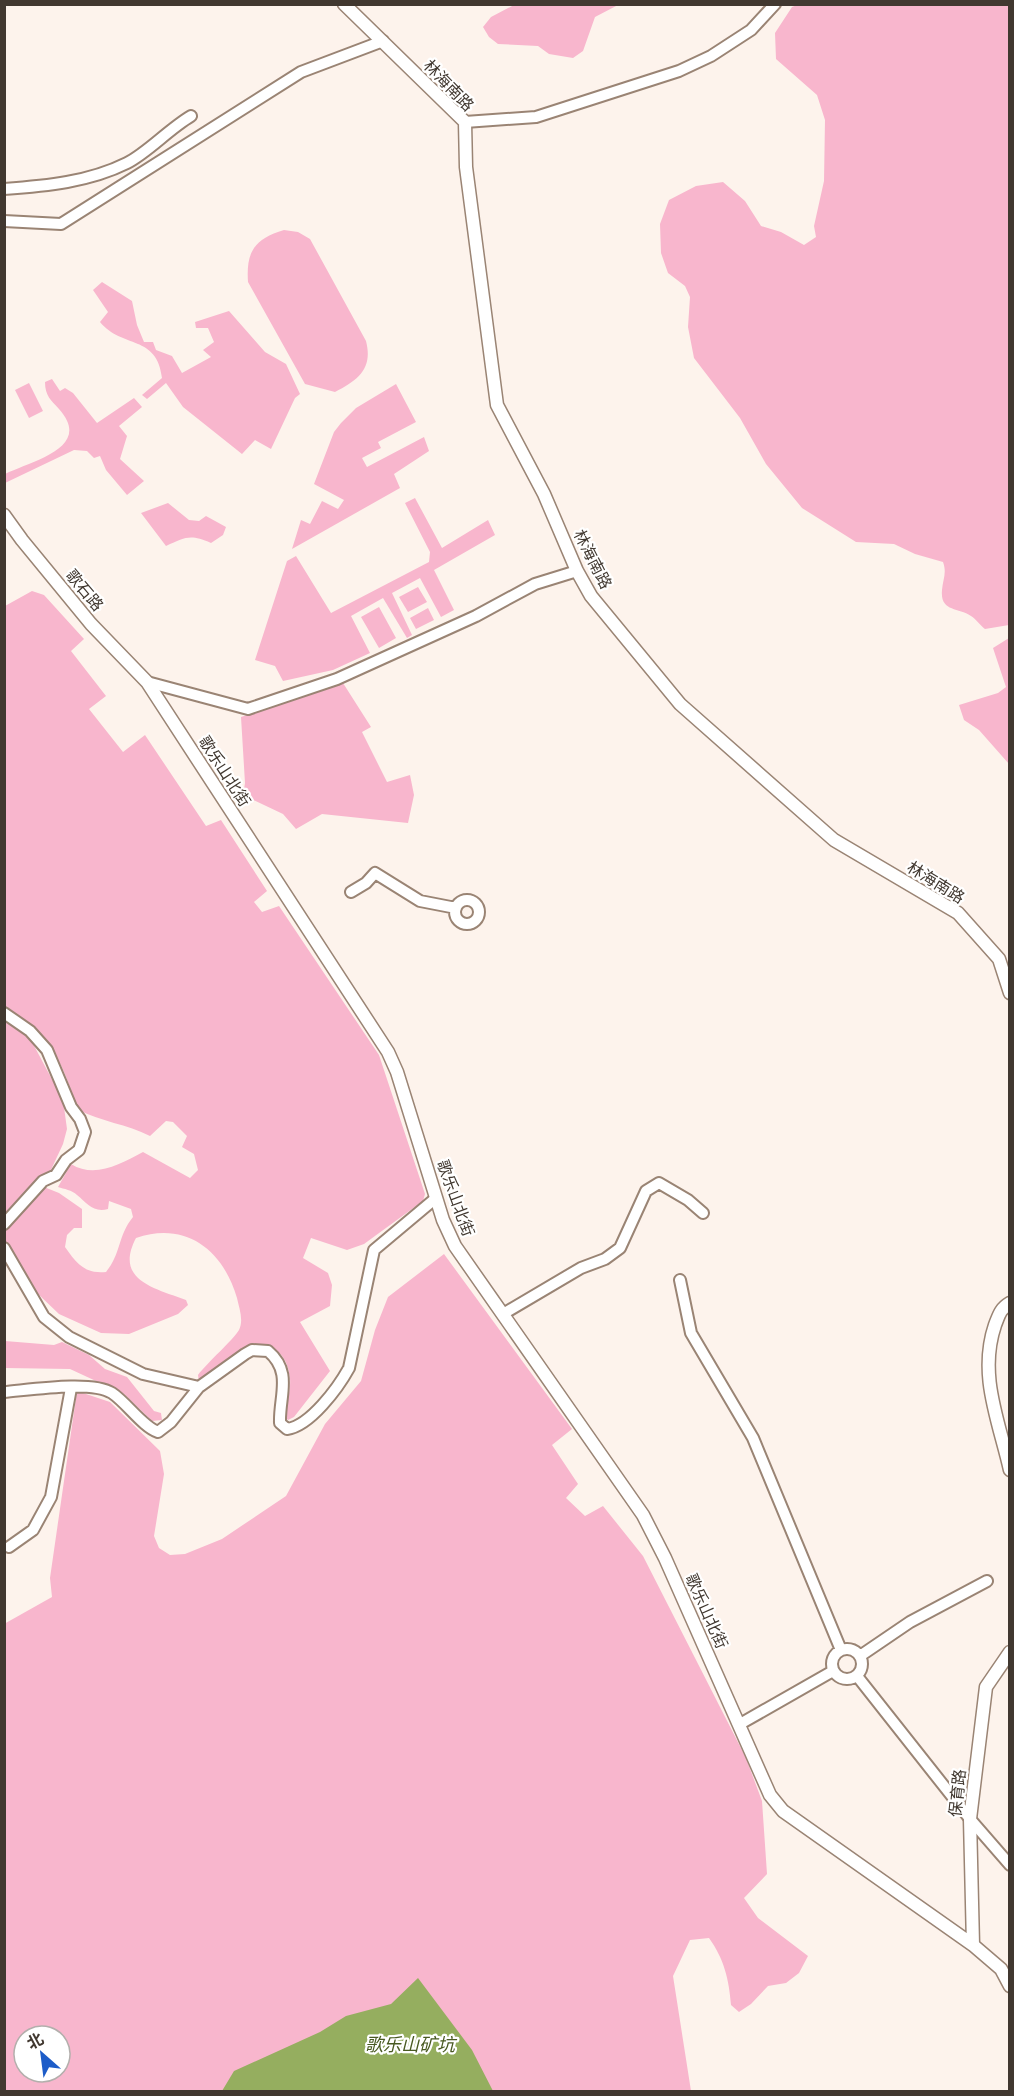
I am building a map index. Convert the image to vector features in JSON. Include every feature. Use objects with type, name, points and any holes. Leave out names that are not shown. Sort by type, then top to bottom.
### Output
[{"type":"main road","name":"林海南路","points":[[344,4],[465,122],[466,167],[497,405],[544,495],[577,571],[591,596],[680,704],[834,840],[958,913],[999,959],[1010,993]]},
{"type":"main road","name":"歌石路","points":[[5,519],[91,624],[147,682]]},
{"type":"main road","name":"歌乐山北街","points":[[147,682],[388,1052],[397,1072],[436,1198],[455,1246],[643,1515],[740,1724],[770,1795],[783,1811],[973,1945],[1001,1969],[1010,1986]]},
{"type":"main road","points":[[1010,1303],[1001,1309],[991,1339],[987,1364],[989,1391],[1007,1449],[1010,1470]]},
{"type":"main road","name":"保育路","points":[[973,1945],[970,1819],[986,1687],[1010,1652]]},
{"type":"street","points":[[465,122],[536,117],[679,71],[711,56],[751,30],[775,4]]},
{"type":"street","points":[[4,221],[61,224],[300,72],[383,41]]},
{"type":"street","points":[[4,189],[87,178],[129,162],[170,129],[191,116]]},
{"type":"street","points":[[147,682],[248,709],[337,679],[476,616],[536,584],[577,571]]},
{"type":"street","points":[[351,892],[366,883],[375,873],[420,901],[456,908]]},
{"type":"street","points":[[4,1013],[30,1031],[47,1050],[71,1107],[80,1119],[85,1132],[79,1150],[66,1160],[56,1175],[43,1181],[4,1224]]},
{"type":"street","points":[[503,1314],[581,1268],[605,1259],[620,1248],[646,1191],[659,1183],[688,1200],[703,1213]]},
{"type":"street","points":[[4,1392],[71,1388],[95,1388],[110,1391],[142,1419],[149,1429],[158,1432],[171,1422],[198,1387],[252,1350],[268,1352],[278,1362],[285,1384],[280,1422],[287,1429],[295,1428],[307,1421],[341,1382],[349,1368],[374,1250],[436,1198]]},
{"type":"street","points":[[4,1248],[44,1317],[69,1337],[129,1368],[198,1387]]},
{"type":"street","points":[[680,1280],[691,1333],[753,1438],[841,1650]]},
{"type":"street","points":[[9,1547],[33,1530],[51,1497],[71,1388]]},
{"type":"street","points":[[860,1656],[909,1622],[987,1581]]},
{"type":"street","points":[[841,1650],[854,1650],[860,1656],[862,1668],[857,1676],[842,1679],[833,1671],[833,1659],[841,1650]]},
{"type":"street","points":[[740,1724],[833,1671]]},
{"type":"street","points":[[857,1676],[970,1819],[1010,1865]]},
{"type":"shaded area","points":[[514,5],[618,5],[595,17],[583,51],[573,58],[549,54],[538,46],[498,44],[489,37],[483,27],[491,17]]},
{"type":"shaded area","points":[[797,5],[1009,5],[1009,625],[985,629],[971,616],[947,606],[942,597],[945,573],[943,562],[915,554],[894,544],[856,542],[802,508],[766,464],[740,418],[694,358],[688,327],[690,297],[685,286],[668,273],[661,253],[660,224],[669,200],[696,186],[723,182],[745,201],[761,226],[781,232],[804,245],[816,237],[814,226],[824,181],[825,120],[817,95],[776,59],[775,33],[792,7]]},
{"type":"shaded area","points":[[284,230],[298,232],[310,239],[366,341],[368,350],[366,366],[357,378],[335,392],[305,384],[248,282],[249,262],[254,248],[265,238]]},
{"type":"shaded area","points":[[102,282],[132,301],[137,325],[144,342],[153,342],[156,350],[172,356],[182,373],[211,357],[203,350],[214,342],[208,328],[196,328],[195,322],[229,311],[265,352],[286,364],[300,394],[295,398],[271,449],[255,440],[242,454],[183,407],[166,383],[147,399],[142,395],[162,378],[159,364],[146,348],[118,336],[100,322],[108,312],[93,290]]},
{"type":"shaded area","points":[[52,379],[60,391],[65,388],[73,393],[97,423],[134,398],[142,407],[119,426],[127,436],[120,459],[144,481],[127,495],[106,470],[100,456],[94,458],[87,451],[74,450],[5,483],[5,474],[55,451],[64,443],[69,434],[68,422],[46,391],[45,382]]},
{"type":"shaded area","points":[[29,383],[43,411],[29,418],[15,390]]},
{"type":"shaded area","points":[[396,384],[416,422],[378,442],[381,448],[362,458],[367,467],[424,437],[429,451],[394,474],[400,488],[292,549],[301,520],[310,524],[322,501],[338,509],[344,500],[314,484],[334,432],[356,408]]},
{"type":"shaded area","points":[[415,498],[442,548],[488,520],[495,535],[434,570],[454,610],[441,617],[420,578],[392,593],[412,635],[407,638],[383,598],[351,616],[370,653],[333,670],[283,681],[275,666],[255,660],[287,561],[296,556],[331,613],[429,562],[430,552],[405,503]]},
{"type":"shaded area","points":[[168,503],[189,520],[199,521],[206,516],[226,527],[223,535],[211,543],[198,538],[188,538],[166,546],[141,513]]},
{"type":"shaded area","points":[[418,587],[427,602],[408,612],[399,597]]},
{"type":"shaded area","points":[[32,591],[44,595],[84,639],[71,651],[106,696],[89,709],[123,752],[145,735],[206,826],[221,820],[267,891],[254,902],[262,912],[279,906],[379,1055],[425,1194],[423,1201],[364,1244],[347,1250],[311,1238],[303,1258],[328,1273],[332,1285],[330,1306],[300,1322],[330,1371],[294,1417],[288,1420],[285,1417],[290,1384],[288,1367],[283,1358],[270,1348],[261,1346],[242,1350],[228,1359],[209,1377],[199,1382],[198,1375],[236,1334],[241,1322],[241,1314],[231,1281],[212,1253],[200,1244],[171,1233],[136,1238],[130,1264],[134,1273],[150,1286],[186,1300],[188,1305],[178,1314],[129,1334],[101,1333],[59,1314],[37,1293],[5,1241],[4,1018],[31,1040],[63,1100],[67,1129],[63,1144],[50,1172],[34,1183],[59,1193],[82,1209],[82,1228],[74,1228],[67,1235],[65,1247],[82,1267],[92,1271],[106,1272],[133,1217],[131,1209],[109,1201],[108,1209],[98,1210],[73,1192],[58,1187],[71,1164],[89,1170],[98,1170],[116,1165],[143,1152],[190,1178],[198,1170],[194,1154],[182,1147],[187,1136],[173,1122],[166,1121],[150,1136],[77,1109],[65,1075],[52,1049],[33,1027],[5,1006],[5,606]]},
{"type":"shaded area","points":[[379,607],[396,638],[379,648],[361,617]]},
{"type":"shaded area","points":[[428,608],[434,620],[416,629],[410,618]]},
{"type":"shaded area","points":[[1009,638],[1009,764],[979,730],[964,720],[959,705],[998,693],[1006,687],[993,648]]},
{"type":"shaded area","points":[[343,683],[371,727],[362,732],[387,782],[410,775],[414,795],[408,823],[322,814],[296,829],[283,814],[243,795],[245,783],[241,717]]},
{"type":"shaded area","points":[[444,1254],[572,1429],[552,1445],[578,1484],[566,1498],[585,1516],[603,1506],[643,1556],[746,1758],[762,1801],[767,1874],[744,1898],[758,1918],[808,1956],[799,1973],[786,1983],[768,1986],[751,2004],[739,2012],[731,2005],[725,1970],[709,1938],[690,1940],[673,1976],[691,2091],[5,2091],[4,1624],[52,1597],[50,1578],[77,1391],[110,1402],[160,1451],[164,1474],[154,1536],[159,1548],[170,1555],[185,1554],[222,1539],[286,1496],[325,1424],[361,1381],[375,1330],[388,1297]]},
{"type":"shaded area","points":[[5,1341],[54,1345],[62,1342],[89,1355],[105,1369],[127,1377],[154,1411],[161,1413],[162,1420],[152,1421],[124,1394],[70,1369],[5,1368]]},
{"type":"water","name":"歌乐山矿坑","points":[[418,1978],[472,2050],[493,2091],[222,2091],[234,2071],[320,2032],[346,2016],[391,2004]]}]
